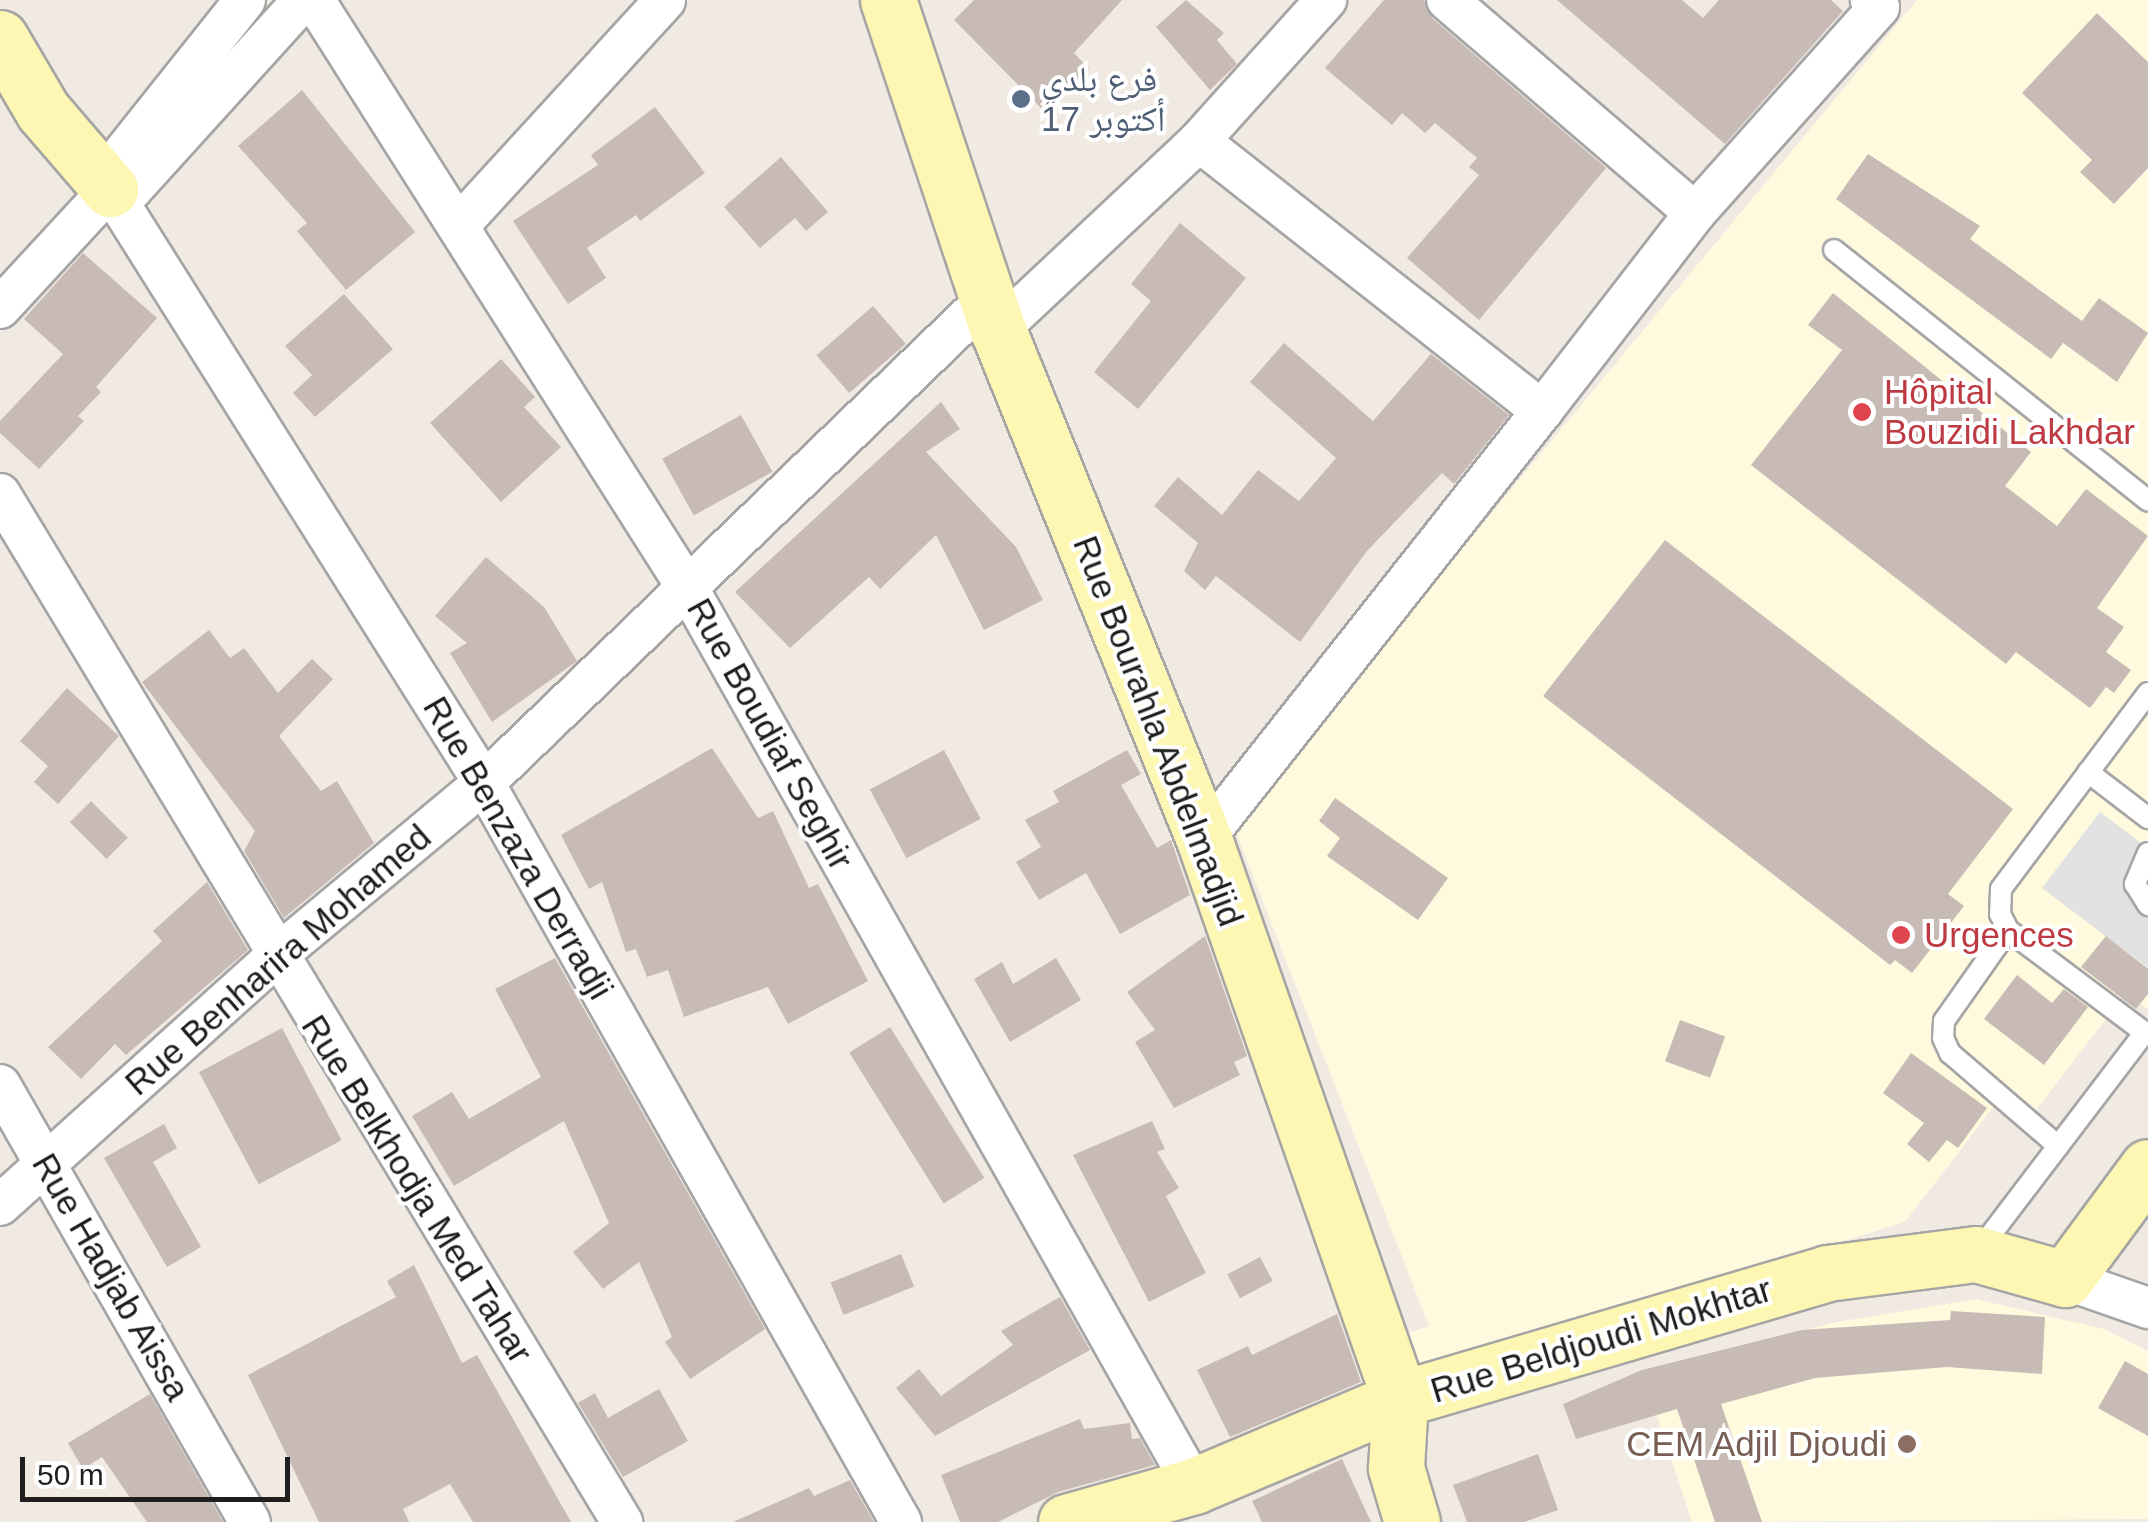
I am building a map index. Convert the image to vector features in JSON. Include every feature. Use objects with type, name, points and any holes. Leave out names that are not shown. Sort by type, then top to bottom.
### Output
[{"type":"street","points":[[0,308],[110,189],[114,166],[246,0]]},
{"type":"street","points":[[0,38],[43,112],[110,189],[131,190],[303,0]]},
{"type":"street","name":"Rue Boudiaf Seghir","points":[[314,0],[461,223],[690,592],[1194,1486]]},
{"type":"street","points":[[461,223],[665,0]]},
{"type":"street","name":"Rue Benharira Mohamed","points":[[0,1206],[275,958],[484,783],[993,314],[1199,142],[1326,0]]},
{"type":"street","points":[[1447,0],[1694,213]]},
{"type":"street","points":[[1204,838],[1542,412],[1694,213],[1879,2]]},
{"type":"street","name":"Rue Bourahla Abdelmadjid","points":[[898,5],[993,314],[1204,838],[1400,1400],[1396,1468],[1412,1522]]},
{"type":"street","points":[[1199,142],[1542,412]]},
{"type":"street","name":"Rue Benzaza Derradji","points":[[110,189],[484,783],[901,1522]]},
{"type":"street","name":"Rue Belkhodja Med Tahar","points":[[0,494],[275,958],[622,1522]]},
{"type":"street","name":"Rue Hadjab Aissa","points":[[0,1085],[250,1522]]},
{"type":"street","points":[[2065,1279],[2148,1168]]},
{"type":"street","name":"Rue Beldjoudi Mokhtar","points":[[1066,1522],[1125,1511],[1194,1486],[1400,1400],[1827,1273],[1976,1254],[2148,1308]]},
{"type":"lane","points":[[1834,250],[2148,500]]},
{"type":"lane","points":[[1976,1254],[2146,1034],[2008,930],[2001,889],[2148,693]]},
{"type":"lane","points":[[2088,772],[2148,818]]},
{"type":"lane","points":[[2148,854],[2135,884],[2148,905]]},
{"type":"lane","points":[[2008,930],[1944,1021],[1943,1038],[1950,1053],[2058,1146]]},
{"type":"shaded area","name":"Hôpital Bouzidi Lakhdar","points":[[1917,0],[2148,0],[2148,1009],[2126,993],[2036,1110],[2007,1089],[1905,1222],[1418,1374],[1406,1334],[1429,1326],[1233,825]]},
{"type":"shaded area","points":[[2100,812],[2148,848],[2148,968],[2042,888]]},
{"type":"shaded area","name":"CEM Adjil Djoudi","points":[[1976,1299],[2104,1329],[2148,1351],[2148,1519],[1692,1522],[1642,1370],[1837,1322]]},
{"type":"building","points":[[974,0],[1122,0],[1074,53],[1089,69],[1045,112],[954,20]]},
{"type":"building","points":[[1186,0],[1224,33],[1217,40],[1237,64],[1210,90],[1156,27]]},
{"type":"building","points":[[1384,0],[1424,0],[1432,18],[1606,168],[1479,320],[1407,258],[1479,175],[1469,167],[1477,158],[1435,123],[1425,133],[1402,113],[1392,125],[1325,68]]},
{"type":"building","points":[[1557,0],[1682,0],[1703,18],[1719,0],[1831,0],[1843,11],[1725,144]]},
{"type":"building","points":[[2097,13],[2148,62],[2148,168],[2114,204],[2080,172],[2092,160],[2022,93]]},
{"type":"building","points":[[302,90],[415,232],[346,290],[297,231],[307,223],[238,146]]},
{"type":"building","points":[[655,107],[705,173],[640,221],[636,215],[587,248],[606,278],[568,304],[513,221],[598,165],[591,155]]},
{"type":"building","points":[[1868,154],[1980,226],[1970,239],[2082,321],[2099,298],[2148,333],[2117,382],[2063,343],[2051,359],[1836,199]]},
{"type":"building","points":[[781,157],[828,212],[806,231],[795,218],[760,248],[724,207]]},
{"type":"building","points":[[1180,223],[1246,278],[1138,409],[1094,372],[1151,301],[1131,284]]},
{"type":"building","points":[[83,253],[157,318],[96,387],[101,392],[78,416],[84,421],[39,469],[0,433],[0,421],[63,354],[24,319]]},
{"type":"building","points":[[1833,293],[2031,452],[2005,486],[2057,526],[2086,489],[2148,536],[2097,608],[2124,627],[2106,652],[2131,670],[2114,693],[2106,687],[2090,708],[2016,652],[2006,664],[1751,465],[1842,350],[1808,325]]},
{"type":"building","points":[[344,294],[393,349],[315,417],[293,393],[312,375],[285,346]]},
{"type":"building","points":[[873,306],[906,344],[849,393],[816,355]]},
{"type":"building","points":[[1284,343],[1373,421],[1431,354],[1509,415],[1454,484],[1442,473],[1367,551],[1300,642],[1216,576],[1205,590],[1184,571],[1198,543],[1154,506],[1178,477],[1222,515],[1258,470],[1299,501],[1336,458],[1250,382]]},
{"type":"building","points":[[501,359],[535,397],[524,407],[561,447],[501,502],[430,423]]},
{"type":"building","points":[[941,402],[960,429],[926,452],[1016,547],[1043,600],[984,630],[936,535],[880,589],[869,577],[790,648],[735,592]]},
{"type":"building","points":[[741,415],[773,472],[694,515],[662,459]]},
{"type":"building","points":[[1665,540],[2013,809],[1948,894],[1964,906],[1912,973],[1895,960],[1890,965],[1543,696]]},
{"type":"building","points":[[486,557],[544,607],[577,661],[492,722],[450,653],[467,643],[435,616]]},
{"type":"building","points":[[209,630],[230,658],[244,648],[278,693],[312,659],[333,679],[279,736],[321,791],[337,781],[374,843],[284,918],[244,851],[255,831],[142,682]]},
{"type":"building","points":[[67,688],[119,736],[58,804],[34,782],[48,766],[20,741]]},
{"type":"building","points":[[712,748],[758,818],[773,811],[809,888],[818,884],[868,981],[788,1024],[768,987],[684,1017],[668,970],[647,977],[636,949],[626,952],[602,882],[589,889],[561,835]]},
{"type":"building","points":[[944,750],[981,819],[906,858],[870,789]]},
{"type":"building","points":[[1127,750],[1141,774],[1121,785],[1157,848],[1171,840],[1190,895],[1120,934],[1086,873],[1039,900],[1016,862],[1041,847],[1025,820],[1059,802],[1053,791]]},
{"type":"building","points":[[1335,798],[1448,878],[1418,920],[1327,856],[1340,838],[1319,821]]},
{"type":"building","points":[[91,801],[128,838],[107,859],[70,822]]},
{"type":"building","points":[[207,882],[248,950],[126,1055],[115,1044],[81,1079],[48,1047],[162,941],[153,931]]},
{"type":"building","points":[[1205,936],[1247,1056],[1234,1062],[1240,1075],[1174,1108],[1135,1042],[1155,1030],[1127,992]]},
{"type":"building","points":[[2106,936],[2148,969],[2148,994],[2136,1009],[2081,967]]},
{"type":"building","points":[[555,958],[765,1329],[690,1379],[665,1342],[672,1337],[639,1262],[603,1289],[573,1252],[609,1223],[564,1121],[454,1186],[412,1116],[452,1092],[469,1119],[541,1077],[495,989]]},
{"type":"building","points":[[1056,958],[1081,1000],[1010,1042],[974,979],[1002,962],[1013,984]]},
{"type":"building","points":[[2017,975],[2052,1003],[2064,989],[2088,1007],[2044,1065],[1984,1019]]},
{"type":"building","points":[[1680,1020],[1725,1036],[1710,1078],[1665,1061]]},
{"type":"building","points":[[890,1027],[984,1178],[944,1203],[849,1052]]},
{"type":"building","points":[[282,1028],[342,1140],[259,1184],[199,1072]]},
{"type":"building","points":[[1911,1053],[1987,1108],[1958,1148],[1947,1140],[1929,1162],[1907,1144],[1924,1123],[1883,1093]]},
{"type":"building","points":[[1152,1121],[1165,1149],[1157,1152],[1179,1188],[1166,1196],[1206,1273],[1149,1302],[1073,1155]]},
{"type":"building","points":[[164,1124],[177,1148],[153,1162],[201,1247],[167,1267],[104,1158]]},
{"type":"building","points":[[901,1254],[914,1286],[844,1315],[831,1282]]},
{"type":"building","points":[[1260,1257],[1273,1281],[1240,1298],[1227,1274]]},
{"type":"building","points":[[414,1265],[462,1363],[477,1355],[571,1522],[473,1522],[450,1484],[403,1509],[409,1522],[319,1522],[248,1375],[396,1297],[387,1281]]},
{"type":"building","points":[[1060,1297],[1090,1350],[935,1436],[896,1388],[919,1369],[941,1396],[1013,1345],[1001,1331]]},
{"type":"building","points":[[1951,1311],[2045,1317],[2042,1374],[1947,1367],[1815,1378],[1721,1404],[1762,1522],[1715,1522],[1677,1409],[1576,1439],[1563,1404],[1642,1370],[1802,1330],[1950,1320]]},
{"type":"building","points":[[1337,1314],[1361,1382],[1230,1437],[1197,1370],[1248,1346],[1252,1355]]},
{"type":"building","points":[[2125,1361],[2148,1374],[2148,1436],[2098,1408]]},
{"type":"building","points":[[659,1389],[688,1441],[623,1477],[578,1403],[595,1393],[608,1418]]},
{"type":"building","points":[[150,1394],[223,1522],[147,1522],[102,1457],[83,1469],[68,1443]]},
{"type":"building","points":[[1080,1419],[1084,1429],[1130,1423],[1132,1439],[1140,1438],[1155,1465],[1058,1492],[998,1522],[960,1522],[941,1475]]},
{"type":"building","points":[[1538,1454],[1558,1510],[1524,1522],[1467,1522],[1453,1485]]},
{"type":"building","points":[[1342,1459],[1371,1522],[1262,1522],[1252,1501]]},
{"type":"building","points":[[850,1480],[874,1522],[733,1522],[809,1488],[814,1496]]},
{"type":"place","name":"فرع بلدي 17 أكتوبر","points":[[1021,99]]},
{"type":"place","name":"Hôpital Bouzidi Lakhdar","points":[[1862,412]]},
{"type":"place","name":"Urgences","points":[[1901,935]]},
{"type":"place","name":"CEM Adjil Djoudi","points":[[1907,1444]]}]
